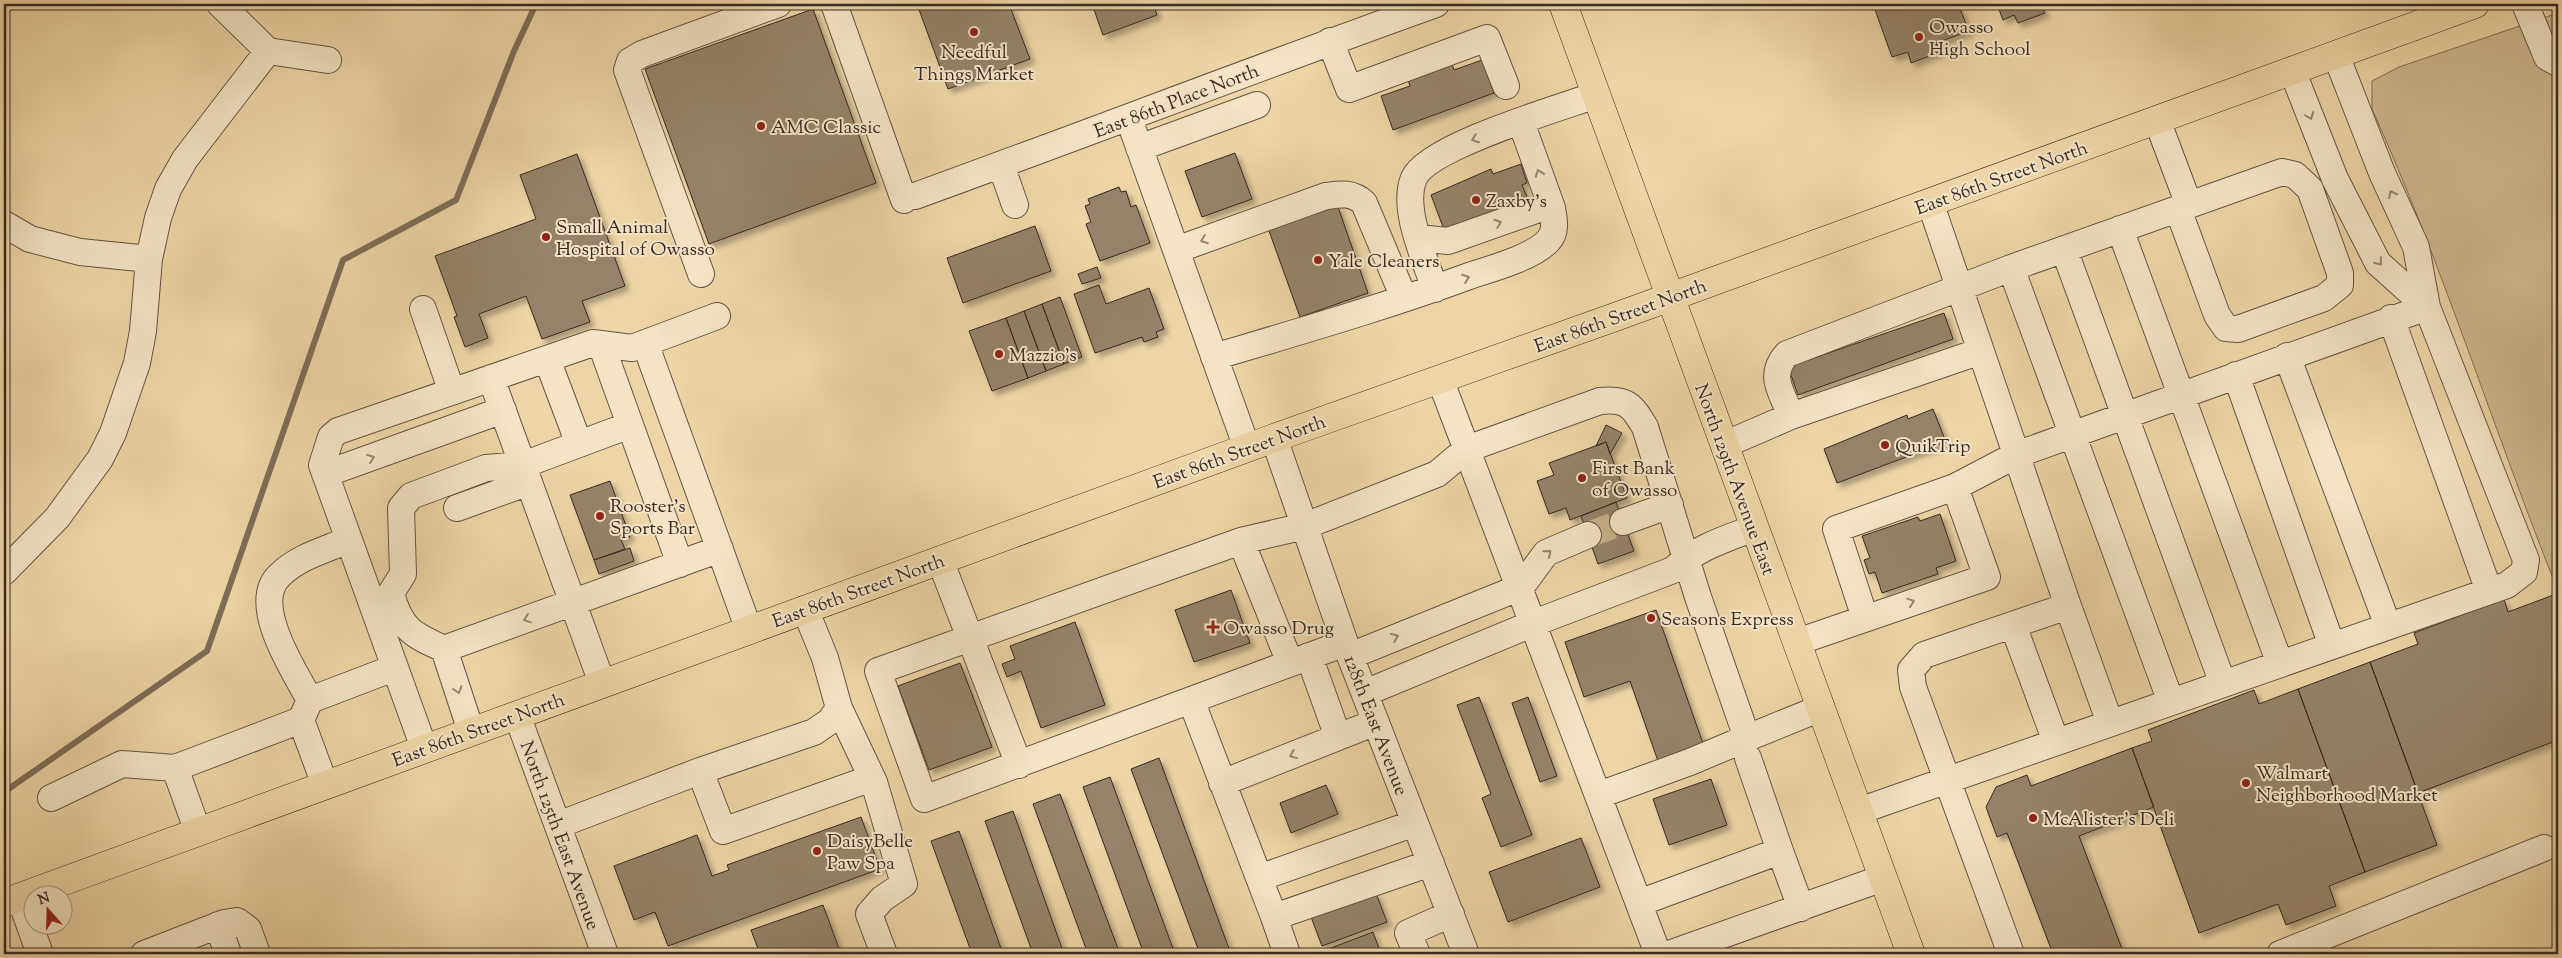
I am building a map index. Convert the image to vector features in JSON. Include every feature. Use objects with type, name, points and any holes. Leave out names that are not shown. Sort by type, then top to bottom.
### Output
[{"type":"main road","name":"North 129th Avenue East","points":[[1563,4],[1911,954]]},
{"type":"main road","name":"East 86th Street North","points":[[12,901],[424,748],[1274,438],[1669,297],[2476,4]]},
{"type":"street","points":[[220,4],[268,51],[328,60]]},
{"type":"street","points":[[701,274],[627,70],[630,61],[642,54],[778,4]]},
{"type":"street","name":"East 86th Place North","points":[[834,4],[910,198],[1129,119],[1330,41],[1436,4]]},
{"type":"street","points":[[2525,4],[2547,57],[2558,63]]},
{"type":"street","points":[[1330,41],[1349,89],[1487,38],[1506,86]]},
{"type":"street","points":[[4,572],[57,518],[100,459],[113,433],[137,363],[143,330],[149,259],[158,218],[168,189],[186,159],[268,51]]},
{"type":"street","points":[[1859,811],[2507,585],[2524,572],[2526,560],[2427,306],[2416,247],[2382,173],[2336,55]]},
{"type":"street","points":[[2292,70],[2335,179],[2378,263],[2427,306]]},
{"type":"street","points":[[1420,294],[1418,238],[1413,220],[1411,201],[1414,178],[1424,164],[1471,140],[1596,94]]},
{"type":"street","points":[[1139,148],[1256,105]]},
{"type":"street","points":[[1129,119],[1247,448]]},
{"type":"street","points":[[1791,416],[1775,376],[1778,365],[1787,354],[2011,268],[2120,229],[2183,207],[2282,172],[2294,175],[2310,189],[2340,273],[2340,285],[2324,298],[2238,329],[2226,328],[2216,315],[2183,207],[2157,120]]},
{"type":"street","points":[[1214,357],[1420,294],[1498,266],[1541,247],[1550,239],[1553,231],[1550,205],[1521,122]]},
{"type":"street","points":[[1001,165],[1015,206]]},
{"type":"street","points":[[1176,250],[1326,196],[1343,193],[1357,196],[1364,203],[1420,294]]},
{"type":"street","points":[[1930,202],[2110,723]]},
{"type":"street","points":[[1418,238],[1448,241],[1550,205]]},
{"type":"street","points":[[4,224],[30,239],[80,252],[149,259]]},
{"type":"street","points":[[2120,229],[2280,664]]},
{"type":"street","points":[[2064,249],[2223,684]]},
{"type":"street","points":[[2011,268],[2171,702]]},
{"type":"street","points":[[1865,618],[1836,529],[1955,487],[2016,454],[2074,435],[2427,306]]},
{"type":"street","points":[[424,309],[452,392]]},
{"type":"street","points":[[2283,313],[2292,354],[2388,626]]},
{"type":"street","points":[[424,748],[322,465],[330,437],[338,431],[593,343],[632,348],[717,316]]},
{"type":"street","points":[[2391,318],[2490,591]]},
{"type":"street","points":[[645,343],[749,630]]},
{"type":"street","points":[[601,344],[680,564]]},
{"type":"street","points":[[1724,445],[1791,416],[1981,351]]},
{"type":"street","points":[[548,359],[579,444]]},
{"type":"street","points":[[2236,375],[2332,646]]},
{"type":"street","points":[[491,378],[602,684]]},
{"type":"street","points":[[1440,379],[1521,587],[1658,954]]},
{"type":"street","points":[[1588,535],[1552,548],[1546,553],[1521,587],[1348,649],[1299,660],[924,799],[878,671],[1241,541],[1305,526],[1437,474],[1467,448],[1600,401],[1616,400],[1628,404],[1645,427],[1780,851],[1801,908]]},
{"type":"street","points":[[325,474],[503,410]]},
{"type":"street","points":[[457,508],[579,444],[630,425]]},
{"type":"street","name":"128th East Avenue","points":[[1274,438],[1348,649],[1466,954]]},
{"type":"street","points":[[526,473],[478,472],[410,496],[401,508],[402,574],[391,593],[395,609],[413,635],[444,649],[720,550]]},
{"type":"street","points":[[1797,642],[1987,576],[1955,487]]},
{"type":"street","points":[[1623,522],[1670,505]]},
{"type":"street","points":[[1365,693],[1534,623],[1673,570],[1686,557],[1754,528]]},
{"type":"street","points":[[325,785],[306,710],[271,616],[268,597],[270,586],[280,575],[298,562],[348,540]]},
{"type":"street","points":[[1241,541],[1338,737]]},
{"type":"street","points":[[940,560],[972,638],[1019,765]]},
{"type":"street","points":[[2011,954],[1946,781],[1913,686],[1911,670],[1924,655],[2068,606]]},
{"type":"street","points":[[805,609],[825,658],[839,708],[872,778],[904,884],[882,899],[869,914],[884,954]]},
{"type":"street","points":[[2013,625],[2056,742]]},
{"type":"street","points":[[444,649],[471,732]]},
{"type":"street","points":[[51,798],[122,764],[174,768],[306,710],[394,668]]},
{"type":"street","points":[[1192,700],[1287,954]]},
{"type":"street","points":[[558,825],[700,770],[814,732],[830,721],[839,708]]},
{"type":"street","points":[[1598,795],[1690,762],[1747,748],[1821,708]]},
{"type":"street","name":"North 125th East Avenue","points":[[517,715],[605,954]]},
{"type":"street","points":[[1222,783],[1376,722]]},
{"type":"street","points":[[174,768],[198,832]]},
{"type":"street","points":[[700,770],[723,831],[872,778]]},
{"type":"street","points":[[1259,878],[1415,823]]},
{"type":"street","points":[[2280,954],[2544,848]]},
{"type":"street","points":[[1639,903],[1780,851]]},
{"type":"street","points":[[1274,917],[1430,863]]},
{"type":"street","points":[[1669,954],[1883,878]]},
{"type":"street","points":[[12,901],[40,954]]},
{"type":"street","points":[[1417,954],[1408,933],[1451,914]]},
{"type":"street","points":[[144,954],[218,926],[237,921],[248,929],[257,954]]},
{"type":"street","points":[[218,926],[228,954]]},
{"type":"shaded area","points":[[2558,13],[2558,591],[2422,228],[2372,109],[2372,81],[2399,67]]},
{"type":"building","name":"Needful Things Market","points":[[917,4],[1009,4],[1030,59],[948,89]]},
{"type":"building","points":[[1092,4],[1153,4],[1157,15],[1103,35]]},
{"type":"building","name":"Owasso High School","points":[[1873,4],[1958,4],[1969,31],[1936,43],[1940,52],[1911,63],[1908,52],[1892,57]]},
{"type":"building","name":"Owasso High School","points":[[1997,4],[2046,4],[2040,5],[2045,13],[2018,23],[2014,15],[2003,20]]},
{"type":"building","name":"AMC Classic","points":[[813,9],[876,183],[709,244],[645,69]]},
{"type":"building","points":[[1482,60],[1494,93],[1393,130],[1381,96],[1410,86],[1408,80],[1452,64],[1454,70]]},
{"type":"building","points":[[1235,153],[1252,199],[1202,217],[1185,171]]},
{"type":"building","name":"Small Animal Hospital of Owasso","points":[[577,154],[625,286],[582,301],[590,322],[542,339],[526,296],[479,314],[488,338],[465,347],[454,317],[457,316],[435,256],[536,219],[520,175]]},
{"type":"building","name":"Zaxby's","points":[[1521,164],[1527,183],[1522,185],[1527,197],[1512,202],[1515,209],[1446,235],[1431,195],[1491,169],[1493,174]]},
{"type":"building","points":[[1119,187],[1121,192],[1126,191],[1131,207],[1136,205],[1150,243],[1100,261],[1086,224],[1091,222],[1085,206],[1090,204],[1088,199]]},
{"type":"building","name":"Yale Cleaners","points":[[1337,204],[1368,293],[1300,317],[1268,228]]},
{"type":"building","points":[[1035,226],[1051,271],[963,303],[947,258]]},
{"type":"building","points":[[1097,267],[1101,278],[1082,284],[1078,274]]},
{"type":"building","points":[[1099,285],[1106,304],[1149,288],[1164,329],[1156,332],[1158,337],[1144,342],[1142,337],[1095,353],[1074,294]]},
{"type":"building","points":[[1060,297],[1082,357],[1064,364],[1042,304]]},
{"type":"building","points":[[1042,304],[1064,364],[1046,371],[1024,311]]},
{"type":"building","points":[[1024,311],[1046,371],[1028,378],[1006,318]]},
{"type":"building","points":[[1944,313],[1953,339],[1798,395],[1788,367]]},
{"type":"building","name":"Mazzio's","points":[[1006,318],[1028,378],[992,391],[969,331]]},
{"type":"building","name":"QuikTrip","points":[[1933,409],[1946,442],[1837,483],[1824,449],[1907,415],[1908,419]]},
{"type":"building","points":[[1606,425],[1622,433],[1610,454],[1606,442],[1596,446]]},
{"type":"building","name":"First Bank of Owasso","points":[[1606,442],[1627,498],[1570,520],[1566,508],[1549,514],[1537,481],[1554,475],[1549,463]]},
{"type":"building","name":"Rooster's Sports Bar","points":[[610,481],[630,537],[621,540],[625,549],[594,560],[570,495]]},
{"type":"building","points":[[1616,502],[1634,551],[1598,564],[1581,516]]},
{"type":"building","points":[[1940,514],[1956,561],[1936,568],[1938,574],[1882,593],[1875,572],[1869,574],[1864,560],[1870,558],[1862,536],[1918,517],[1920,521]]},
{"type":"building","points":[[630,548],[634,561],[599,574],[594,560]]},
{"type":"building","name":"Owasso Drug","points":[[1231,590],[1250,643],[1194,662],[1175,610]]},
{"type":"building","points":[[2556,594],[2558,601],[2558,740],[2418,793],[2370,662],[2418,644],[2414,633],[2504,599],[2508,612]]},
{"type":"building","points":[[1656,610],[1705,749],[1659,764],[1630,681],[1584,697],[1565,642]]},
{"type":"building","points":[[1075,622],[1105,705],[1041,728],[1021,671],[1007,677],[1002,664],[1015,659],[1010,646]]},
{"type":"building","points":[[2370,662],[2437,845],[2365,872],[2298,689]]},
{"type":"building","points":[[960,663],[992,747],[929,770],[898,686]]},
{"type":"building","points":[[2298,689],[2365,872],[2329,886],[2336,906],[2286,925],[2278,904],[2199,933],[2132,748],[2152,741],[2148,730],[2254,690],[2259,704]]},
{"type":"building","points":[[1479,697],[1532,835],[1501,847],[1482,798],[1491,794],[1457,705]]},
{"type":"building","points":[[1528,697],[1557,776],[1540,782],[1512,703]]},
{"type":"building","points":[[2132,748],[2154,807],[2079,836],[2124,954],[2053,954],[2007,833],[1997,837],[1986,807],[1996,787],[2027,775],[2031,786]]},
{"type":"building","points":[[1159,758],[1231,954],[1200,954],[1131,769]]},
{"type":"building","points":[[1110,777],[1175,954],[1144,954],[1083,787]]},
{"type":"building","points":[[1711,779],[1727,825],[1669,845],[1653,799]]},
{"type":"building","points":[[1326,785],[1338,814],[1291,833],[1280,803]]},
{"type":"building","points":[[1060,794],[1120,954],[1088,954],[1033,804]]},
{"type":"building","points":[[1013,811],[1064,954],[1033,954],[985,821]]},
{"type":"building","points":[[861,817],[880,869],[668,946],[655,912],[634,920],[614,866],[697,835],[712,876],[729,870],[727,865]]},
{"type":"building","points":[[959,831],[1003,954],[972,954],[931,841]]},
{"type":"building","points":[[1581,838],[1600,887],[1508,922],[1489,872]]},
{"type":"building","points":[[1376,893],[1387,922],[1322,946],[1311,917]]},
{"type":"building","points":[[823,905],[841,954],[760,954],[751,930]]},
{"type":"building","points":[[1373,932],[1381,954],[1324,954],[1323,951]]},
{"type":"waterway","points":[[4,792],[207,651],[343,260],[456,200],[514,51],[536,4]]},
{"type":"tunnel","points":[[1588,535],[1623,522]]},
{"type":"place","name":"Needful Things Market","points":[[974,32]]},
{"type":"place","name":"Owasso High School","points":[[1919,37]]},
{"type":"place","name":"AMC Classic","points":[[761,126]]},
{"type":"place","name":"Zaxby's","points":[[1476,200]]},
{"type":"place","name":"Small Animal Hospital of Owasso","points":[[546,237]]},
{"type":"place","name":"Yale Cleaners","points":[[1318,260]]},
{"type":"place","name":"Mazzio's","points":[[999,354]]},
{"type":"place","name":"QuikTrip","points":[[1885,445]]},
{"type":"place","name":"First Bank of Owasso","points":[[1582,478]]},
{"type":"place","name":"Rooster's Sports Bar","points":[[600,516]]},
{"type":"place","name":"Seasons Express","points":[[1651,618]]},
{"type":"place","name":"Owasso Drug","points":[[1213,627]]},
{"type":"place","name":"Walmart Neighborhood Market","points":[[2246,783]]},
{"type":"place","name":"McAlister's Deli","points":[[2033,818]]},
{"type":"place","name":"DaisyBelle Paw Spa","points":[[817,851]]}]
